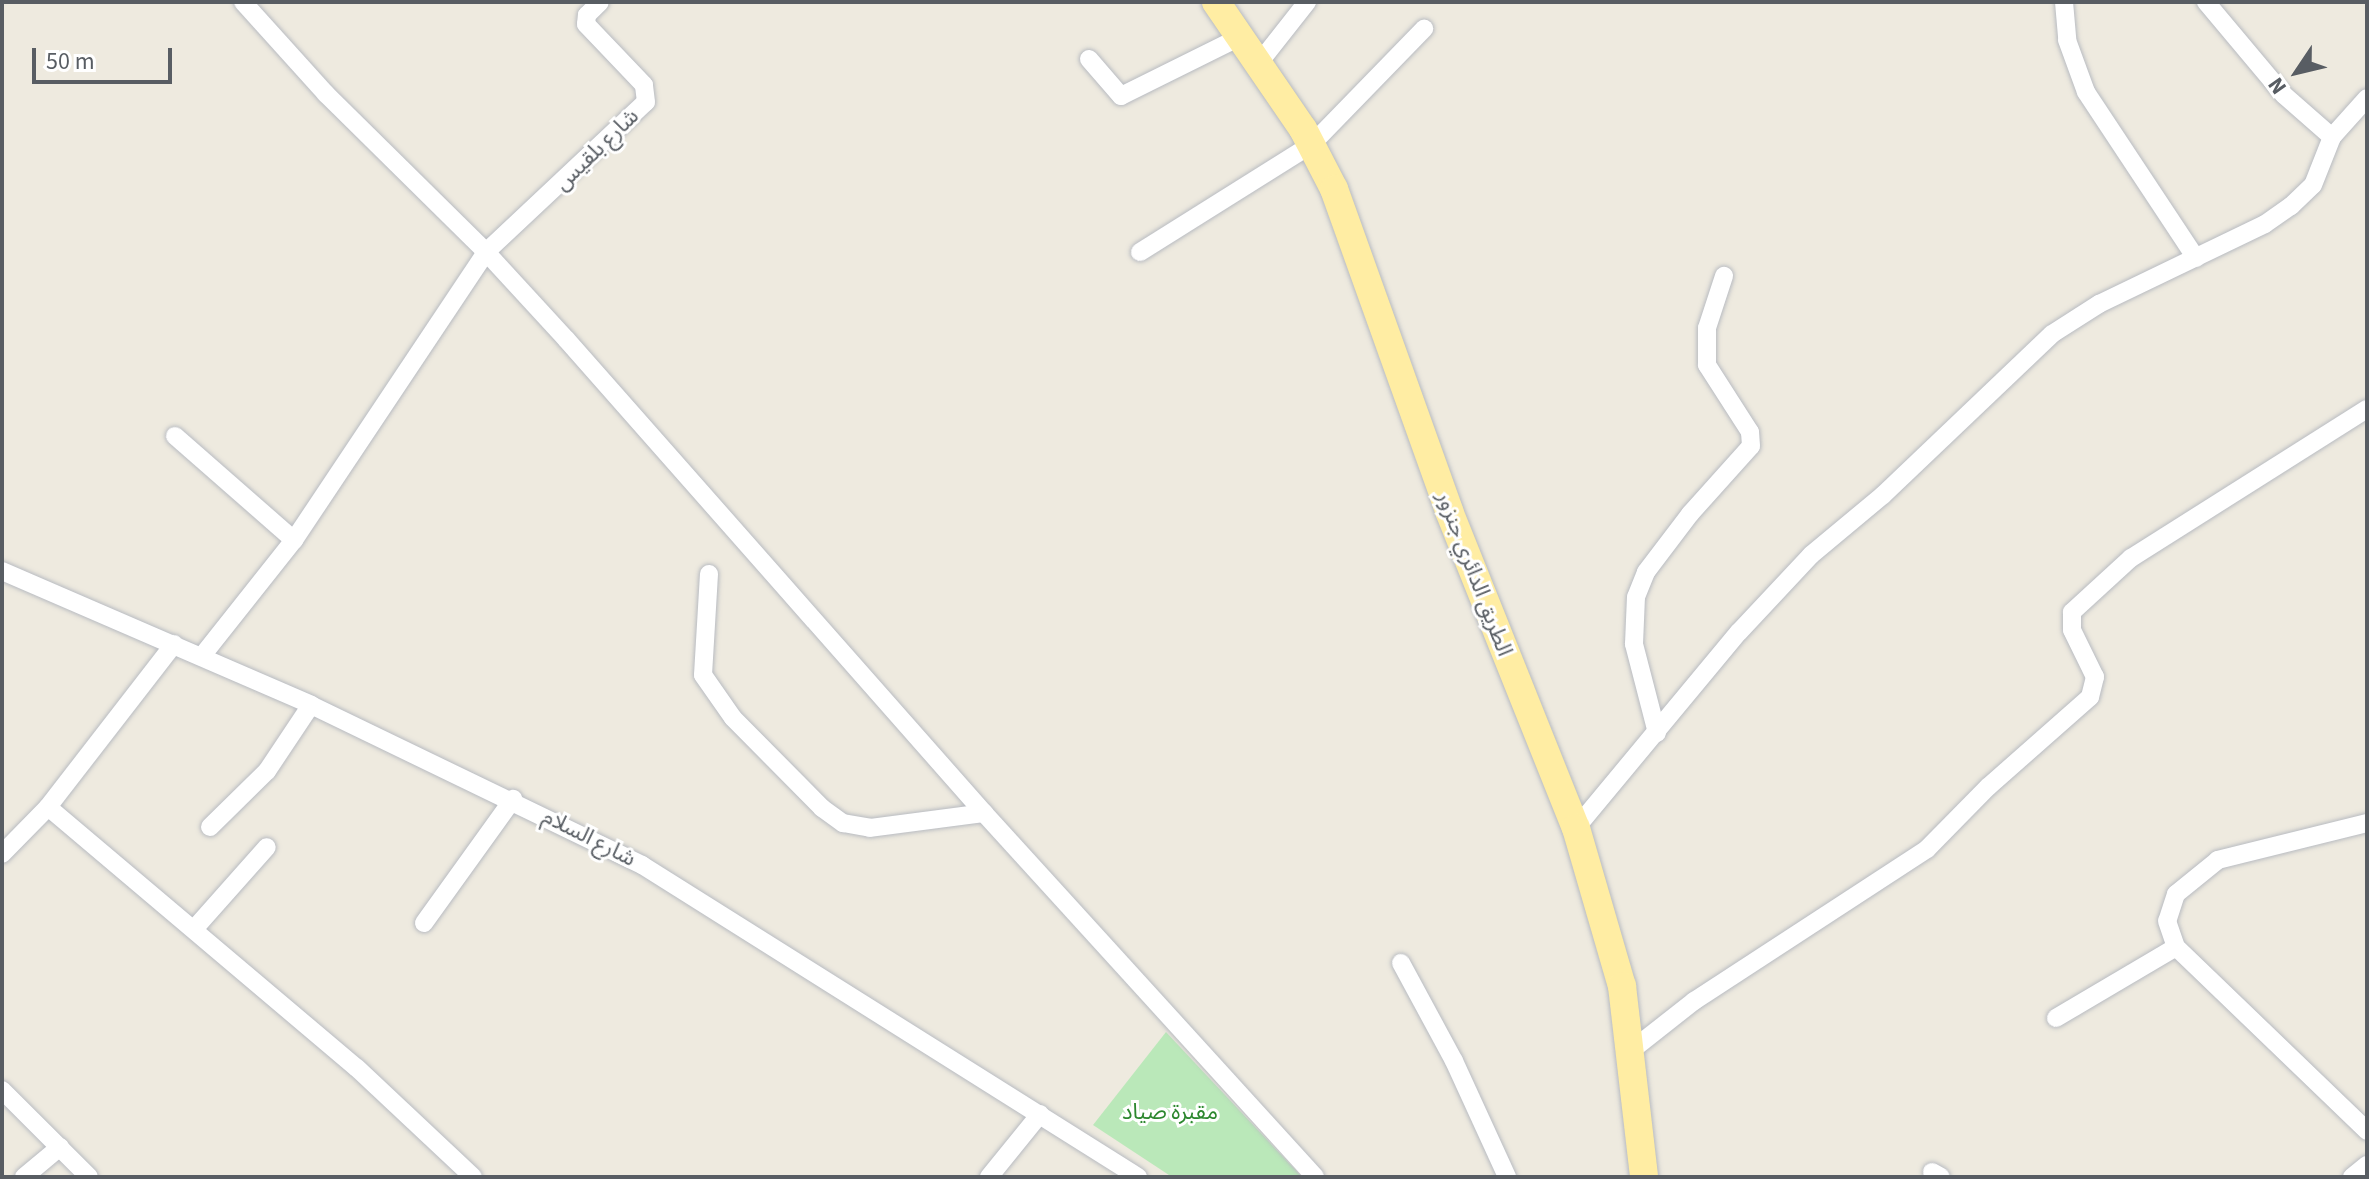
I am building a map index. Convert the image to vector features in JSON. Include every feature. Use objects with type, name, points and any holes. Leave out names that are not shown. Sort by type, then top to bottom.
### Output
[{"type":"main road","name":"الطريق الدائري جنزور","points":[[1216,2],[1242,36],[1312,144],[1576,828],[1600,901],[1633,1049],[1644,1177]]},
{"type":"street","points":[[243,2],[326,94],[486,252],[984,813],[1315,1177]]},
{"type":"street","name":"شارع بلقيس","points":[[486,252],[646,102],[644,85],[586,24],[587,15],[600,2]]},
{"type":"street","points":[[1259,63],[1307,2]]},
{"type":"street","points":[[2064,2],[2067,40],[2086,92],[2196,258]]},
{"type":"street","points":[[2206,2],[2284,95],[2332,137]]},
{"type":"street","points":[[1140,252],[1312,144],[1424,29]]},
{"type":"street","points":[[1089,59],[1121,96],[1242,36]]},
{"type":"street","points":[[1576,828],[1811,555],[1883,495],[2052,334],[2099,304],[2196,258],[2291,206],[2313,185],[2332,137],[2367,98]]},
{"type":"street","points":[[202,656],[294,540],[486,252]]},
{"type":"street","points":[[1657,733],[1634,644],[1636,597],[1646,572],[1690,514],[1751,446],[1750,432],[1707,365],[1707,328],[1724,276]]},
{"type":"street","points":[[1633,1049],[1694,1001],[1927,849],[1988,787],[2090,697],[2095,677],[2072,630],[2072,612],[2131,558],[2367,409]]},
{"type":"street","points":[[175,436],[294,540]]},
{"type":"street","name":"شارع السلام","points":[[2,571],[311,705],[513,799],[642,865],[1138,1177]]},
{"type":"street","points":[[709,574],[703,675],[733,718],[822,808],[843,823],[870,828],[984,813]]},
{"type":"street","points":[[2,854],[48,807],[174,644]]},
{"type":"street","points":[[210,827],[267,771],[311,705]]},
{"type":"street","points":[[424,923],[513,799]]},
{"type":"street","points":[[48,807],[195,928],[473,1177]]},
{"type":"street","points":[[2367,823],[2245,850],[2201,869],[2176,894],[2167,914],[2176,947],[2367,1131]]},
{"type":"street","points":[[195,928],[267,847]]},
{"type":"street","points":[[2056,1018],[2176,947]]},
{"type":"street","points":[[1401,963],[1454,1061],[1507,1177]]},
{"type":"street","points":[[2,1090],[89,1177]]},
{"type":"street","points":[[989,1177],[1040,1114]]},
{"type":"street","points":[[24,1177],[60,1147]]},
{"type":"street","points":[[2352,1177],[2367,1165]]},
{"type":"green space","name":"مقبرة صياد","points":[[1166,1032],[1302,1177],[1172,1177],[1093,1125]]}]
